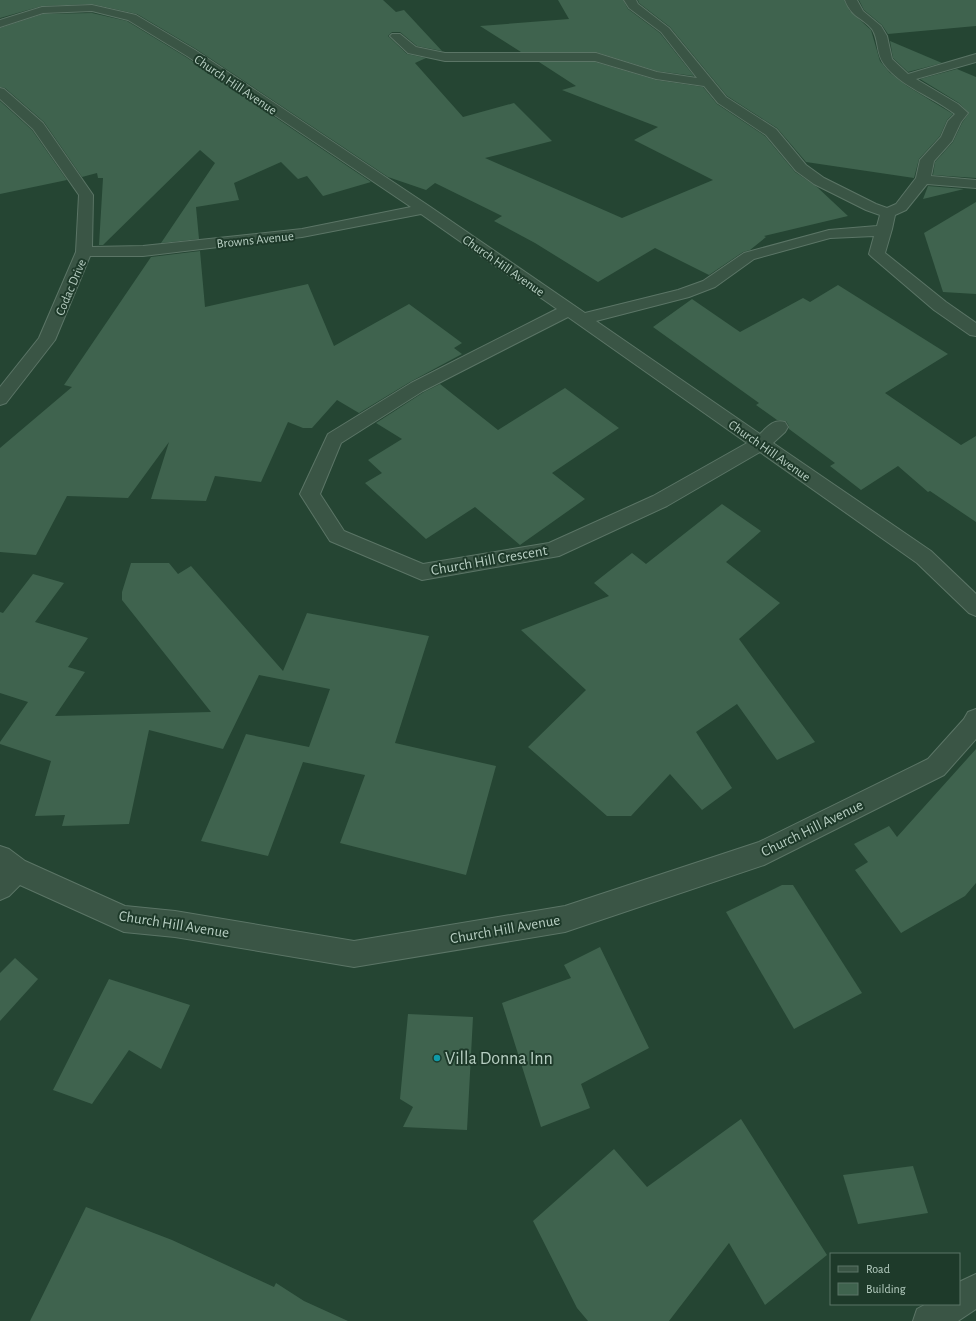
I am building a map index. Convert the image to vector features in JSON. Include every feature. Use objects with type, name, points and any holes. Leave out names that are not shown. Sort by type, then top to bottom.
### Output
[{"type":"street","points":[[630,0],[633,6],[664,30],[722,100],[771,132],[801,168],[820,181],[871,208],[888,214],[901,207],[923,180],[927,160],[947,138],[955,121],[962,113],[954,106],[907,78],[889,63],[883,54],[882,40],[879,30],[872,22],[854,10],[851,0]]},
{"type":"street","name":"Church Hill Avenue","points":[[0,24],[42,10],[92,8],[132,17],[191,53],[424,209],[924,557],[976,607]]},
{"type":"street","points":[[396,36],[412,50],[445,57],[596,57],[656,75],[708,83]]},
{"type":"street","points":[[907,78],[976,58]]},
{"type":"street","name":"Codac Drive","points":[[0,92],[38,126],[86,195],[84,252],[47,340],[0,399]]},
{"type":"street","points":[[923,180],[976,184]]},
{"type":"street","name":"Browns Avenue","points":[[84,252],[143,251],[302,233],[424,209]]},
{"type":"street","points":[[888,214],[877,254],[940,306],[976,331]]},
{"type":"street","points":[[575,314],[683,294],[709,284],[749,256],[829,234],[872,232],[885,229]]},
{"type":"street","name":"Church Hill Crescent","points":[[575,314],[417,387],[334,439],[310,494],[337,536],[422,572],[552,550],[660,501],[760,444]]},
{"type":"street","points":[[760,444],[779,427]]},
{"type":"street","points":[[823,487],[840,476]]},
{"type":"street","name":"Church Hill Avenue","points":[[5,872],[124,919],[175,924],[354,954],[565,919],[764,853],[936,767],[975,724],[976,719]]},
{"type":"street","points":[[960,1300],[976,1290]]},
{"type":"street","points":[[929,1321],[953,1305]]},
{"type":"building","points":[[0,0],[383,0],[396,12],[404,10],[442,51],[417,46],[400,32],[392,32],[388,36],[407,54],[426,58],[415,63],[463,117],[514,103],[552,141],[485,158],[622,218],[713,180],[634,140],[658,127],[562,90],[576,86],[539,62],[595,62],[656,80],[703,87],[717,104],[765,136],[795,172],[817,187],[848,216],[764,236],[766,237],[750,250],[743,252],[709,275],[655,248],[598,282],[535,243],[494,221],[502,216],[435,183],[426,190],[388,177],[196,49],[137,14],[92,4],[42,6],[0,18]]},
{"type":"building","points":[[558,0],[623,0],[628,9],[660,33],[694,76],[657,71],[596,52],[521,52],[480,26],[569,19]]},
{"type":"building","points":[[638,0],[844,0],[850,11],[871,30],[880,61],[890,73],[907,86],[953,114],[947,120],[940,136],[919,159],[914,178],[806,162],[777,128],[727,96],[670,27],[639,3]]},
{"type":"building","points":[[859,0],[976,0],[976,26],[888,34],[882,25],[864,10]]},
{"type":"building","points":[[92,13],[127,21],[186,57],[371,182],[323,196],[307,176],[298,179],[281,162],[234,183],[239,200],[196,207],[199,239],[161,243],[215,163],[200,150],[103,245],[99,245],[103,178],[98,178],[97,173],[82,177],[44,122],[5,88],[0,87],[0,28],[43,14]]},
{"type":"building","points":[[890,41],[942,63],[908,72],[893,58]]},
{"type":"building","points":[[957,69],[976,77],[976,178],[933,175],[935,162],[953,142],[962,123],[969,113],[959,103],[920,79]]},
{"type":"building","points":[[0,101],[32,130],[67,180],[0,194]]},
{"type":"building","points":[[928,186],[964,189],[923,199]]},
{"type":"building","points":[[976,202],[976,294],[943,292],[924,233]]},
{"type":"building","points":[[200,251],[205,307],[308,284],[334,346],[409,304],[462,343],[454,348],[462,354],[410,382],[359,413],[337,400],[312,428],[303,428],[288,422],[261,482],[215,476],[206,501],[151,499],[169,442],[128,498],[67,496],[36,555],[0,552],[0,448],[72,387],[64,385],[151,257]]},
{"type":"building","points":[[838,285],[948,354],[885,393],[961,445],[976,436],[976,522],[930,491],[928,492],[898,466],[861,490],[830,466],[835,463],[789,429],[786,421],[777,420],[756,405],[759,403],[653,327],[692,299],[740,332],[803,298],[810,302]]},
{"type":"building","points":[[440,384],[498,430],[565,388],[619,428],[552,473],[585,499],[520,545],[475,507],[426,539],[365,483],[382,473],[368,460],[402,439],[376,423],[424,392]]},
{"type":"building","points":[[722,504],[761,531],[726,562],[780,603],[739,639],[815,742],[777,760],[737,704],[696,732],[732,788],[702,810],[670,774],[631,816],[607,816],[528,747],[586,690],[521,630],[609,596],[594,583],[632,553],[646,564]]},
{"type":"building","points":[[131,563],[169,563],[178,574],[191,566],[283,671],[307,613],[429,636],[395,743],[496,766],[466,875],[340,843],[365,775],[303,762],[268,856],[201,841],[246,734],[309,747],[330,689],[259,675],[223,749],[149,730],[129,824],[62,826],[65,815],[35,816],[51,761],[0,744],[28,702],[0,693],[0,612],[3,613],[33,574],[64,583],[35,622],[88,638],[68,667],[85,672],[55,716],[211,712],[122,600],[122,592]]},
{"type":"building","points":[[976,749],[976,883],[965,896],[901,933],[855,870],[868,862],[854,844],[889,826],[897,837]]},
{"type":"building","points":[[782,885],[793,885],[862,993],[794,1029],[726,912]]},
{"type":"building","points":[[600,947],[649,1048],[581,1084],[590,1108],[541,1127],[502,1003],[571,978],[564,965]]},
{"type":"building","points":[[15,958],[38,979],[0,1021],[0,973]]},
{"type":"building","points":[[109,979],[190,1005],[161,1069],[129,1050],[92,1104],[53,1090]]},
{"type":"building","name":"Villa Donna Inn","points":[[408,1014],[473,1017],[467,1130],[403,1127],[413,1107],[400,1099]]},
{"type":"building","points":[[741,1119],[827,1255],[765,1305],[729,1243],[669,1321],[588,1321],[577,1308],[533,1221],[614,1149],[647,1187]]},
{"type":"building","points":[[913,1166],[928,1213],[858,1224],[843,1175]]},
{"type":"building","points":[[86,1207],[172,1240],[274,1287],[276,1283],[304,1301],[348,1321],[30,1321]]},
{"type":"place","name":"Villa Donna Inn","points":[[437,1058]]}]
